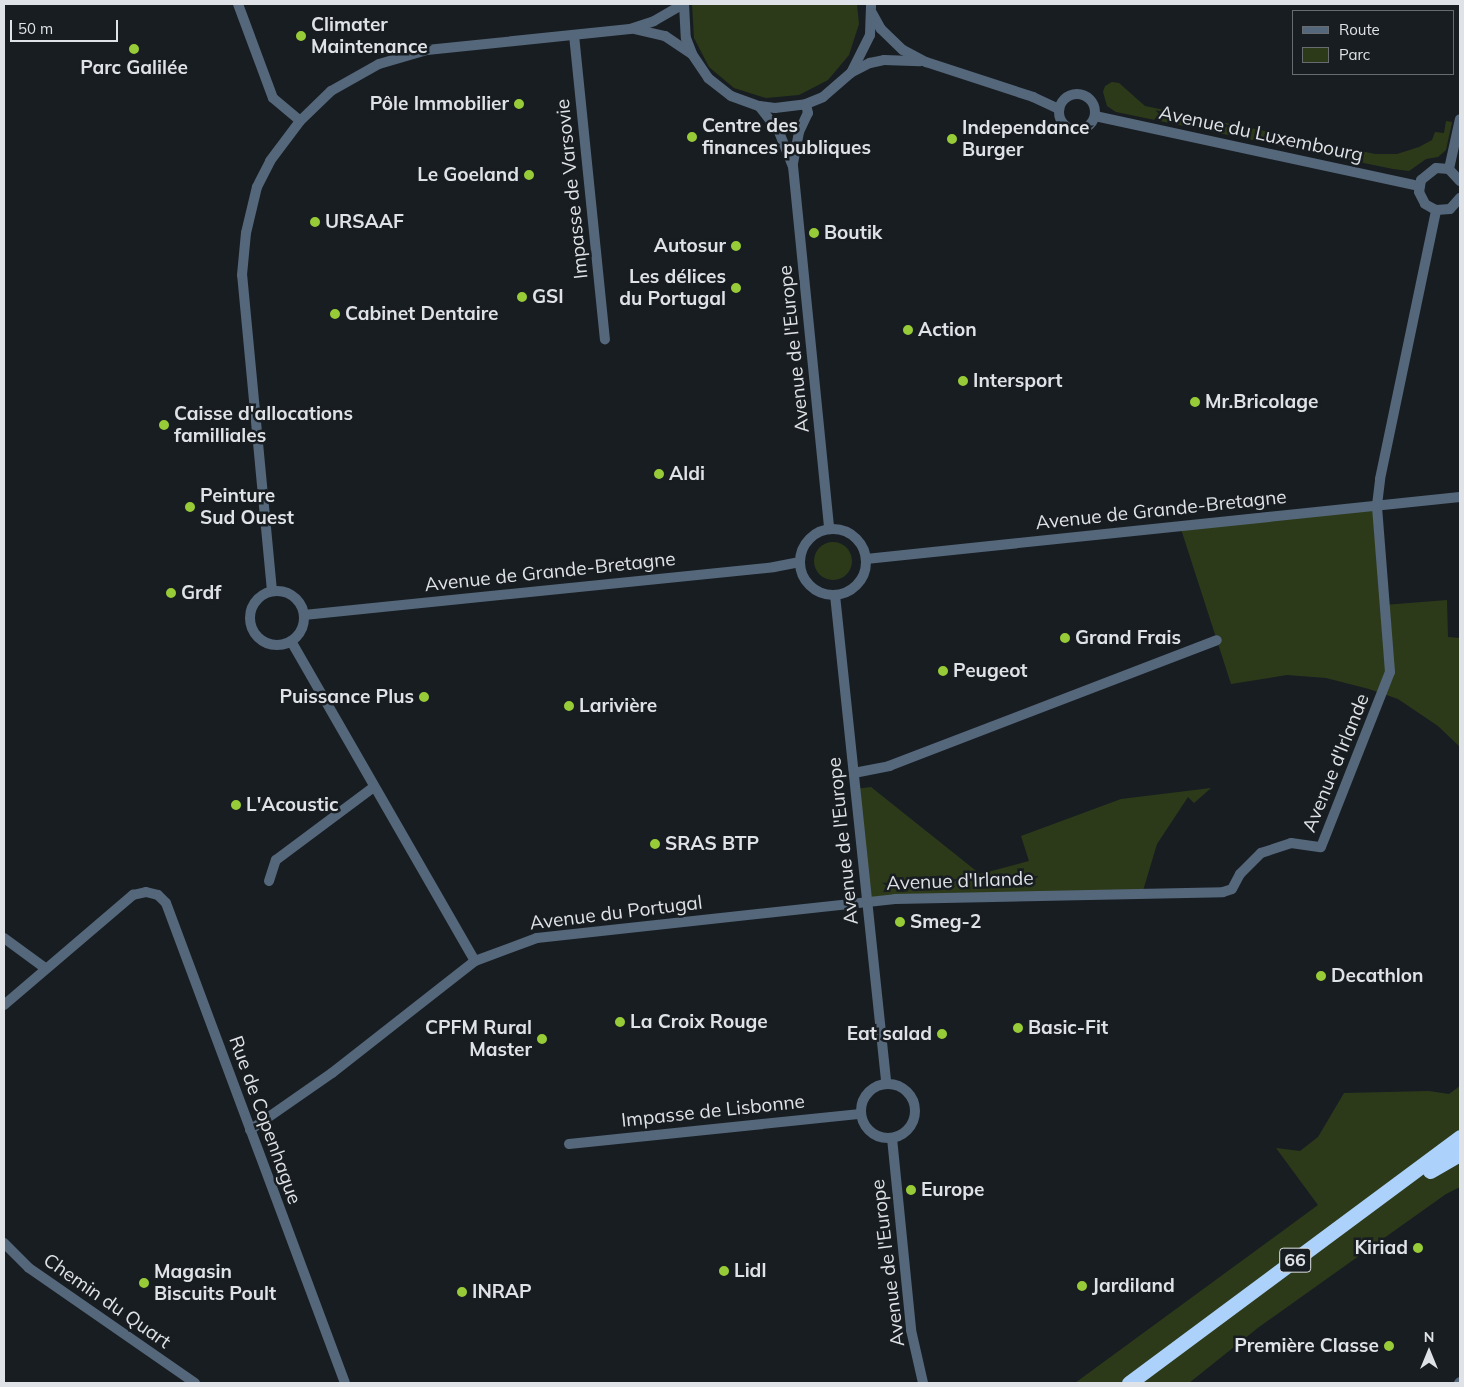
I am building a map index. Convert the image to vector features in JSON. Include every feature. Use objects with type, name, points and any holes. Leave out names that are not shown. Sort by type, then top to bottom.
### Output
[{"type":"highway","name":"66","points":[[1129,1383],[1460,1137]]},
{"type":"highway","name":"66","points":[[1144,1383],[1400,1191],[1460,1154]]},
{"type":"street","points":[[238,4],[273,98],[300,121]]},
{"type":"street","points":[[272,591],[242,275],[246,234],[257,187],[270,161],[300,121],[331,91],[379,64],[427,50],[630,29],[654,21],[683,4]]},
{"type":"street","points":[[683,4],[683,21],[692,54],[708,78],[731,96],[759,106],[791,107],[806,104],[824,97],[852,73],[870,63],[884,60],[926,62]]},
{"type":"street","points":[[872,8],[891,41],[926,62],[1033,97],[1059,109]]},
{"type":"street","points":[[852,73],[866,48],[872,8]]},
{"type":"street","points":[[630,29],[665,36],[692,54]]},
{"type":"street","name":"Impasse de Varsovie","points":[[574,35],[605,339]]},
{"type":"street","points":[[1080,95],[1092,103],[1095,116],[1086,128],[1075,130],[1062,122],[1059,109],[1064,99],[1080,95]]},
{"type":"street","name":"Avenue de l'Europe","points":[[806,104],[808,113],[799,132],[793,166],[829,528]]},
{"type":"street","name":"Avenue de l'Europe","points":[[759,106],[779,132],[793,166]]},
{"type":"street","name":"Avenue du Luxembourg","points":[[1095,116],[1420,186]]},
{"type":"street","points":[[1449,169],[1460,119]]},
{"type":"street","points":[[1449,169],[1430,170],[1420,186],[1425,204],[1436,210],[1450,209],[1460,198]]},
{"type":"street","points":[[1449,169],[1460,181]]},
{"type":"street","name":"Avenue d'Irlande","points":[[866,901],[1223,892],[1232,889],[1240,874],[1261,853],[1291,843],[1321,847],[1390,672],[1377,505],[1413,312],[1436,210]]},
{"type":"street","name":"Avenue de Grande-Bretagne","points":[[866,559],[1377,505],[1460,498]]},
{"type":"street","points":[[829,528],[850,533],[858,540],[866,559],[861,579],[845,592],[835,595],[819,592],[806,582],[799,562],[805,543],[811,536],[829,528]]},
{"type":"street","name":"Avenue de Grande-Bretagne","points":[[304,615],[774,567],[799,562]]},
{"type":"street","points":[[272,591],[293,596],[304,615],[302,630],[284,645],[266,643],[259,639],[250,624],[252,607],[257,600],[272,591]]},
{"type":"street","name":"Avenue de l'Europe","points":[[835,595],[886,1084]]},
{"type":"street","points":[[854,773],[889,766],[1217,640]]},
{"type":"street","points":[[291,641],[475,961]]},
{"type":"street","points":[[269,881],[276,860],[374,787]]},
{"type":"street","name":"Rue de Copenhague","points":[[46,968],[133,895],[146,892],[158,895],[166,903],[345,1383]]},
{"type":"street","name":"Avenue du Portugal","points":[[250,1130],[332,1073],[475,961],[537,938],[866,901]]},
{"type":"street","points":[[4,938],[46,968],[4,1004]]},
{"type":"street","points":[[886,1084],[902,1087],[909,1092],[916,1108],[915,1116],[907,1131],[892,1138],[874,1135],[863,1122],[860,1114],[864,1097],[870,1090],[886,1084]]},
{"type":"street","name":"Impasse de Lisbonne","points":[[569,1144],[860,1114]]},
{"type":"street","name":"Avenue de l'Europe","points":[[892,1138],[911,1330],[923,1383]]},
{"type":"street","name":"Chemin du Quart","points":[[4,1243],[29,1268],[195,1383]]},
{"type":"green space","points":[[692,4],[857,4],[859,24],[849,55],[828,80],[799,95],[766,98],[734,88],[709,67],[694,38]]},
{"type":"green space","points":[[1112,82],[1119,83],[1145,106],[1375,154],[1397,154],[1419,147],[1432,140],[1435,132],[1444,133],[1446,121],[1452,122],[1446,150],[1438,157],[1426,159],[1409,171],[1116,112],[1107,106],[1103,92],[1105,86]]},
{"type":"green space","points":[[1377,505],[1384,605],[1447,600],[1448,637],[1460,638],[1460,747],[1438,726],[1398,699],[1369,689],[1326,678],[1287,675],[1231,684],[1180,526]]},
{"type":"green space","points":[[833,542],[847,547],[852,561],[847,575],[833,580],[819,575],[814,561],[819,547]]},
{"type":"green space","points":[[871,787],[980,874],[1029,861],[1021,836],[1121,799],[1211,788],[1194,803],[1188,797],[1157,844],[1142,894],[866,901],[855,789]]},
{"type":"green space","points":[[1460,1086],[1460,1187],[1446,1194],[1259,1327],[1189,1383],[1075,1383],[1318,1205],[1276,1148],[1300,1151],[1318,1137],[1344,1093],[1429,1091],[1449,1094]]},
{"type":"place","name":"Climater Maintenance","points":[[301,36]]},
{"type":"place","name":"Parc Galilée","points":[[134,49]]},
{"type":"place","name":"Pôle Immobilier","points":[[519,104]]},
{"type":"place","name":"Centre des finances publiques","points":[[692,137]]},
{"type":"place","name":"Independance Burger","points":[[952,139]]},
{"type":"place","name":"Le Goeland","points":[[529,175]]},
{"type":"place","name":"URSAAF","points":[[315,222]]},
{"type":"place","name":"Boutik","points":[[814,233]]},
{"type":"place","name":"Autosur","points":[[736,246]]},
{"type":"place","name":"Les délices du Portugal","points":[[736,288]]},
{"type":"place","name":"GSI","points":[[522,297]]},
{"type":"place","name":"Cabinet Dentaire","points":[[335,314]]},
{"type":"place","name":"Action","points":[[908,330]]},
{"type":"place","name":"Intersport","points":[[963,381]]},
{"type":"place","name":"Mr.Bricolage","points":[[1195,402]]},
{"type":"place","name":"Caisse d'allocations familliales","points":[[164,425]]},
{"type":"place","name":"Aldi","points":[[659,474]]},
{"type":"place","name":"Peinture Sud Ouest","points":[[190,507]]},
{"type":"place","name":"Grdf","points":[[171,593]]},
{"type":"place","name":"Grand Frais","points":[[1065,638]]},
{"type":"place","name":"Peugeot","points":[[943,671]]},
{"type":"place","name":"Puissance Plus","points":[[424,697]]},
{"type":"place","name":"Larivière","points":[[569,706]]},
{"type":"place","name":"L'Acoustic","points":[[236,805]]},
{"type":"place","name":"SRAS BTP","points":[[655,844]]},
{"type":"place","name":"Smeg-2","points":[[900,922]]},
{"type":"place","name":"Decathlon","points":[[1321,976]]},
{"type":"place","name":"La Croix Rouge","points":[[620,1022]]},
{"type":"place","name":"Basic-Fit","points":[[1018,1028]]},
{"type":"place","name":"Eat salad","points":[[942,1034]]},
{"type":"place","name":"CPFM Rural Master","points":[[542,1039]]},
{"type":"place","name":"Europe","points":[[911,1190]]},
{"type":"place","name":"Kiriad","points":[[1418,1248]]},
{"type":"place","name":"Lidl","points":[[724,1271]]},
{"type":"place","name":"Magasin Biscuits Poult","points":[[144,1283]]},
{"type":"place","name":"Jardiland","points":[[1082,1286]]},
{"type":"place","name":"INRAP","points":[[462,1292]]},
{"type":"place","name":"Première Classe","points":[[1389,1346]]}]
